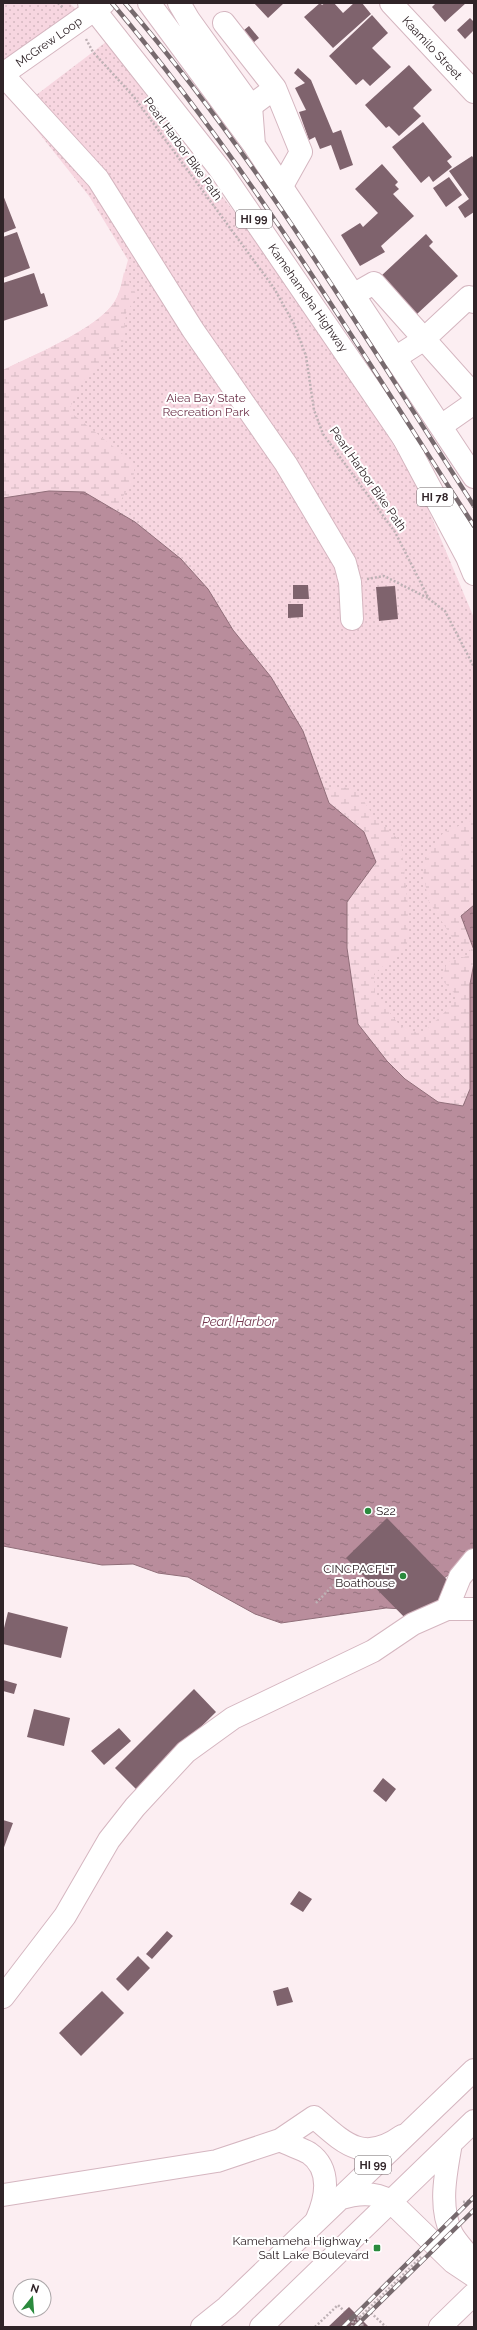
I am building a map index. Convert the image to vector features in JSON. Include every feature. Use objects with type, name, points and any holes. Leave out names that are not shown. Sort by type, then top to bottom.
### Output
[{"type":"main road","points":[[149,3],[243,112]]},
{"type":"main road","points":[[180,3],[243,112],[254,145],[474,477]]},
{"type":"main road","name":"Kaamilo Street","points":[[391,3],[474,92]]},
{"type":"main road","name":"McGrew Loop","points":[[3,75],[91,9]]},
{"type":"main road","name":"Kamehameha Highway","points":[[91,9],[219,168],[404,437]]},
{"type":"main road","points":[[224,23],[275,88],[301,152],[282,186]]},
{"type":"main road","points":[[3,75],[98,179],[193,330],[286,464],[345,563],[350,582],[352,620]]},
{"type":"main road","points":[[243,112],[275,88]]},
{"type":"main road","points":[[353,295],[374,283],[423,340],[474,395]]},
{"type":"main road","points":[[395,358],[423,340],[469,297],[474,302]]},
{"type":"main road","points":[[441,426],[474,403]]},
{"type":"main road","name":"HI 78","points":[[404,437],[472,558]]},
{"type":"main road","points":[[447,1609],[460,1577],[474,1560]]},
{"type":"main road","points":[[3,1996],[65,1916],[109,1840],[135,1807],[186,1752],[233,1718],[373,1651],[413,1624],[447,1609],[474,1609]]},
{"type":"main road","name":"HI 99","points":[[202,2327],[228,2307],[317,2219],[474,2070]]},
{"type":"main road","points":[[3,2195],[217,2162],[280,2140],[314,2117],[348,2145],[365,2150],[390,2145],[409,2132]]},
{"type":"main road","points":[[261,2327],[474,2121]]},
{"type":"main road","points":[[280,2140],[308,2153],[323,2171],[326,2192],[317,2219]]},
{"type":"main road","points":[[452,2143],[445,2192],[446,2218],[453,2237],[474,2264]]},
{"type":"main road","points":[[338,2199],[366,2194],[390,2201],[453,2262],[474,2276]]},
{"type":"main road","points":[[440,2327],[474,2294]]},
{"type":"main road","points":[[216,2327],[228,2307]]},
{"type":"path","name":"Pearl Harbor Bike Path","points":[[58,3],[91,9],[93,52],[134,97],[274,288],[294,324],[306,356],[314,410],[323,434],[395,532],[429,598],[445,611],[474,667]]},
{"type":"path","points":[[350,582],[384,576],[429,598]]},
{"type":"path","points":[[316,1603],[353,1565]]},
{"type":"path","points":[[354,2327],[360,2317],[424,2254]]},
{"type":"path","points":[[315,2327],[338,2305],[344,2311]]},
{"type":"path","points":[[368,2310],[386,2327]]},
{"type":"path","points":[[354,2327],[353,2319],[360,2317]]},
{"type":"path","points":[[354,2327],[361,2326],[360,2317]]},
{"type":"path","points":[[360,2317],[362,2327]]},
{"type":"green space","points":[[3,3],[69,3],[76,9],[3,64]]},
{"type":"green space","name":"Aiea Bay State Recreation Park","points":[[106,42],[306,307],[369,404],[421,492],[474,618],[474,963],[469,1023],[387,1061],[329,803],[208,589],[181,559],[135,522],[84,492],[3,370],[64,340],[95,321],[107,311],[115,301],[121,287],[128,260],[89,196],[19,108]]},
{"type":"green space","points":[[124,272],[137,296],[126,313],[123,344],[79,384],[69,411],[135,464],[133,480],[109,520],[3,513],[3,370],[64,340],[95,321],[107,311],[117,298]]},
{"type":"green space","points":[[303,731],[324,787],[355,788],[373,815],[401,842],[408,906],[407,946],[374,974],[375,994],[401,1027],[422,1034],[448,1009],[457,996],[442,980],[447,962],[474,954],[470,1089],[465,1132],[356,1038],[298,779]]},
{"type":"green space","points":[[472,820],[474,822],[474,953],[453,939],[428,900],[422,864],[443,833]]},
{"type":"water","name":"Pearl Harbor","points":[[49,491],[84,492],[135,522],[181,559],[208,589],[233,630],[271,677],[303,731],[329,803],[364,832],[376,862],[347,902],[347,948],[358,1024],[387,1061],[405,1079],[438,1102],[463,1106],[470,1089],[470,984],[474,963],[474,1555],[404,1609],[386,1608],[281,1623],[255,1614],[188,1577],[158,1573],[133,1564],[102,1565],[3,1546],[3,498]]},
{"type":"water","points":[[474,905],[474,950],[461,916]]},
{"type":"building","points":[[254,3],[284,3],[268,18]]},
{"type":"building","points":[[320,3],[322,5],[325,3],[334,3],[343,13],[354,3],[362,3],[371,14],[333,48],[304,17]]},
{"type":"building","points":[[436,3],[466,3],[445,22],[432,7]]},
{"type":"building","points":[[372,15],[388,33],[372,48],[391,67],[370,86],[363,79],[356,85],[329,56]]},
{"type":"building","points":[[470,18],[474,22],[474,30],[465,39],[457,30]]},
{"type":"building","points":[[249,26],[259,38],[248,47],[238,35]]},
{"type":"building","points":[[409,65],[432,90],[413,108],[421,116],[399,136],[389,126],[386,128],[365,105]]},
{"type":"building","points":[[298,68],[311,80],[333,133],[341,130],[353,165],[340,170],[331,145],[320,149],[315,137],[309,140],[299,112],[306,110],[295,88],[305,83],[294,73]]},
{"type":"building","points":[[423,122],[452,157],[447,161],[452,167],[433,182],[429,176],[421,183],[392,147]]},
{"type":"building","points":[[472,156],[474,159],[474,212],[465,218],[458,207],[469,199],[449,171]]},
{"type":"building","points":[[382,164],[398,182],[395,185],[399,189],[393,194],[414,216],[381,246],[385,252],[360,266],[341,235],[360,223],[363,227],[378,213],[355,189]]},
{"type":"building","points":[[449,177],[462,195],[446,207],[433,188]]},
{"type":"building","points":[[3,195],[16,228],[3,233]]},
{"type":"building","points":[[17,232],[30,268],[3,278],[3,237]]},
{"type":"building","points":[[426,234],[433,242],[429,246],[458,276],[417,314],[381,276]]},
{"type":"building","points":[[34,273],[41,294],[44,293],[48,306],[3,321],[3,283]]},
{"type":"building","points":[[293,585],[308,585],[309,599],[293,599]]},
{"type":"building","points":[[395,586],[398,619],[379,621],[376,587]]},
{"type":"building","points":[[288,604],[303,604],[303,617],[288,618]]},
{"type":"building","name":"CINCPACFLT Boathouse","points":[[387,1518],[454,1587],[413,1626],[346,1558]]},
{"type":"building","points":[[8,1612],[68,1627],[61,1658],[3,1644],[3,1632]]},
{"type":"building","points":[[3,1680],[17,1684],[14,1694],[3,1691]]},
{"type":"building","points":[[194,1689],[216,1712],[137,1790],[115,1768]]},
{"type":"building","points":[[34,1709],[70,1718],[64,1746],[27,1737]]},
{"type":"building","points":[[119,1728],[131,1741],[104,1765],[91,1751]]},
{"type":"building","points":[[383,1778],[396,1789],[386,1802],[373,1791]]},
{"type":"building","points":[[3,1820],[13,1823],[3,1850]]},
{"type":"building","points":[[299,1891],[312,1899],[303,1912],[290,1904]]},
{"type":"building","points":[[167,1931],[173,1936],[152,1959],[146,1954]]},
{"type":"building","points":[[138,1956],[150,1968],[128,1991],[116,1979]]},
{"type":"building","points":[[288,1987],[293,2002],[277,2006],[273,1991]]},
{"type":"building","points":[[102,1991],[124,2013],[81,2056],[59,2033]]},
{"type":"building","points":[[349,2307],[369,2327],[328,2327]]},
{"type":"railway","points":[[112,3],[210,128],[256,193],[345,325],[474,526]]},
{"type":"railway","points":[[125,3],[174,62],[265,185],[308,248],[474,506]]},
{"type":"railway","points":[[343,2327],[474,2197]]},
{"type":"railway","points":[[355,2327],[474,2210]]},
{"type":"place","name":"S22","points":[[368,1511]]},
{"type":"place","name":"CINCPACFLT Boathouse","points":[[403,1576]]},
{"type":"place","name":"Kamehameha Highway + Salt Lake Boulevard","points":[[377,2248]]}]
